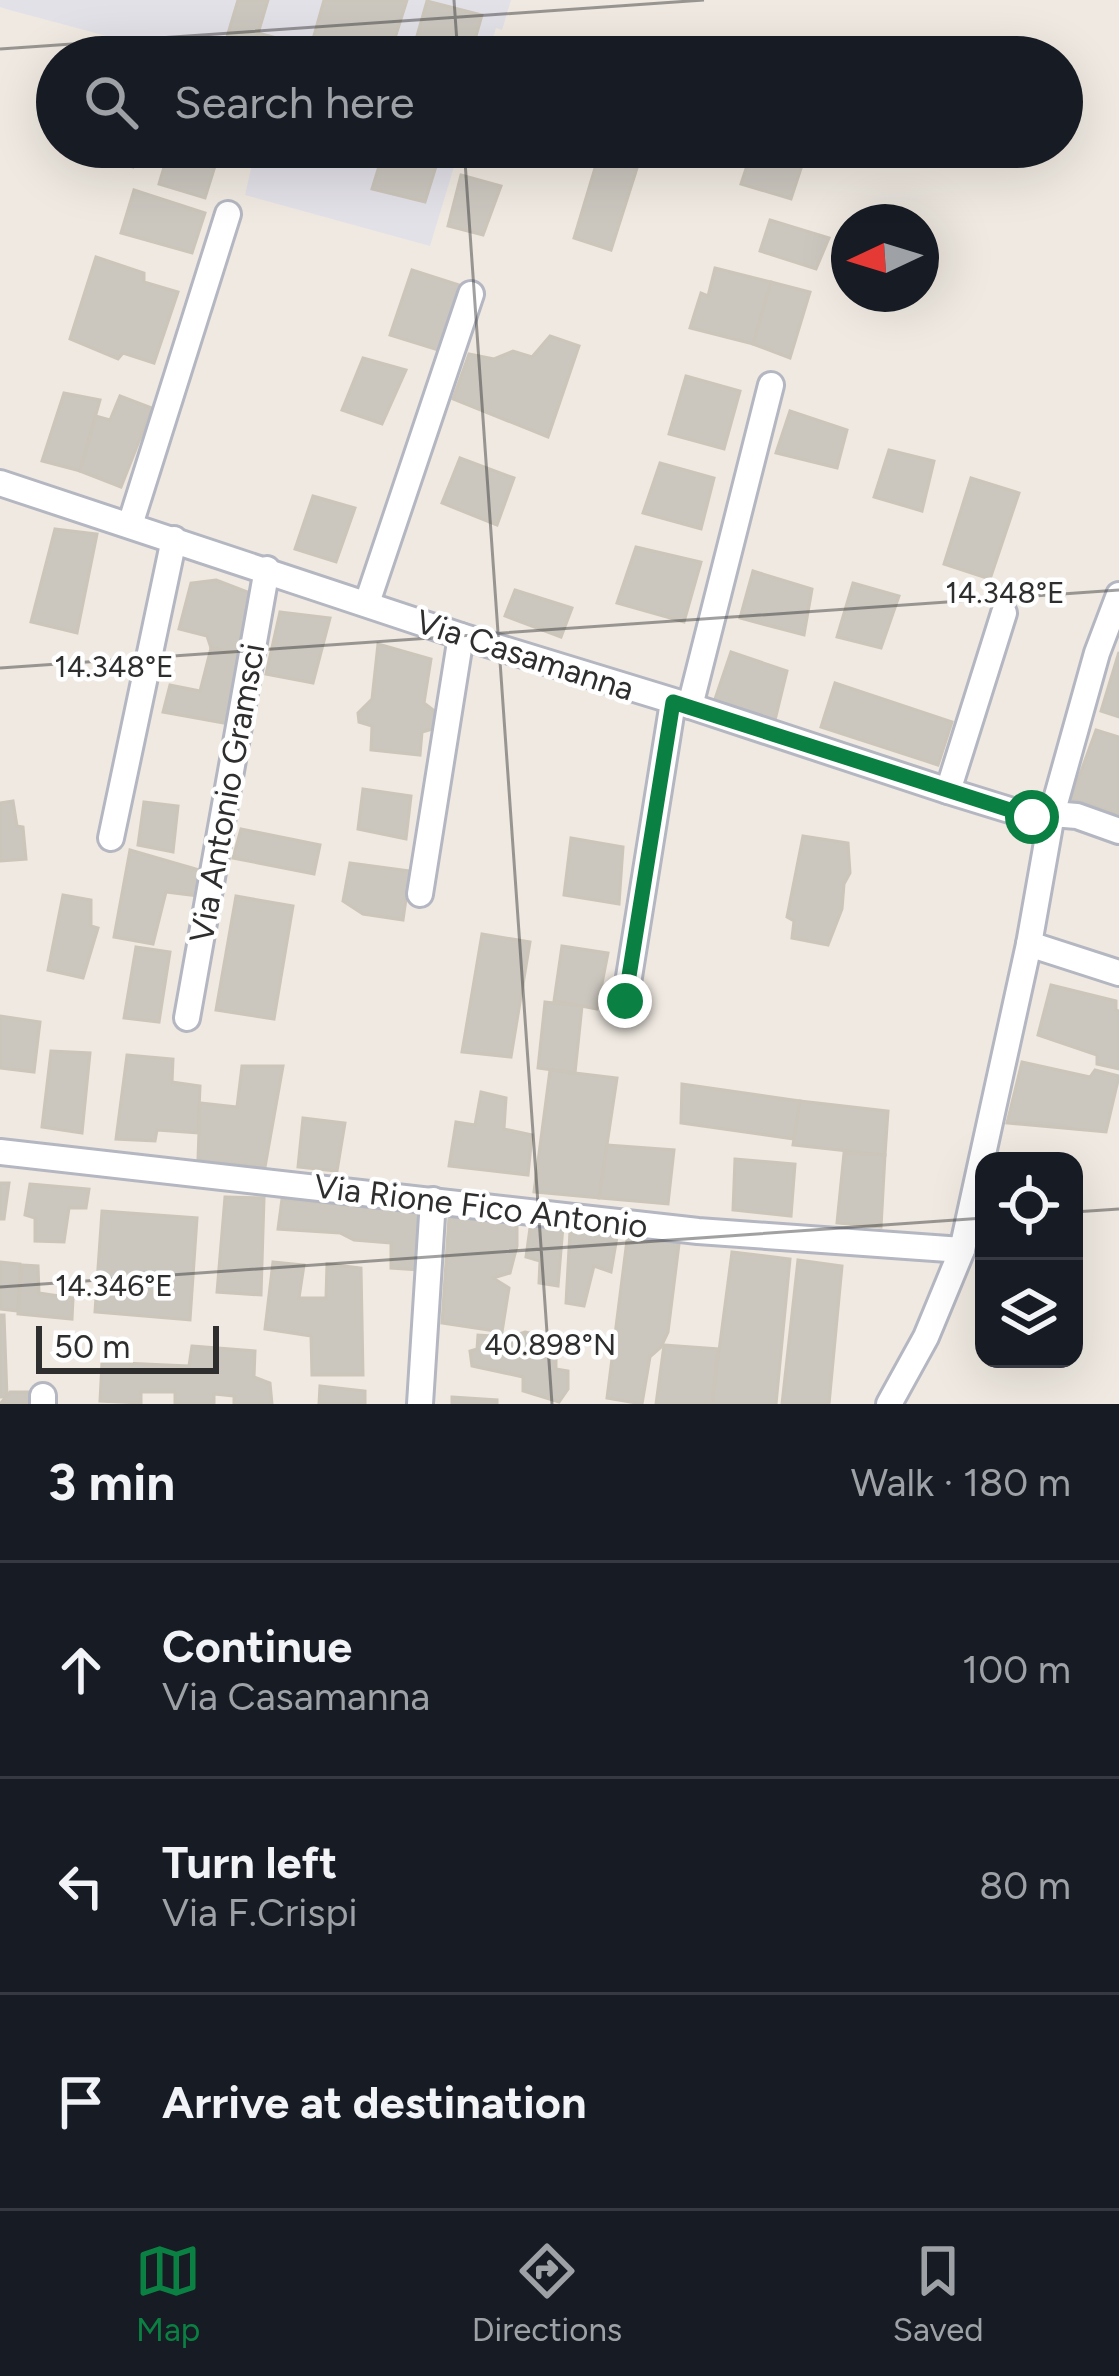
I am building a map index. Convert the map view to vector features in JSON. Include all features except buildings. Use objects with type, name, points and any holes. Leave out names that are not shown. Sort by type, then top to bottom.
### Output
[{"type":"street","points":[[130,525],[228,214]]},
{"type":"street","points":[[367,603],[471,294]]},
{"type":"street","points":[[625,1001],[681,704],[771,385]]},
{"type":"street","name":"Via Casamanna","points":[[0,483],[947,791],[1032,817],[1077,816],[1119,831]]},
{"type":"street","points":[[111,838],[174,539]]},
{"type":"street","name":"Via Antonio Gramsci","points":[[187,1018],[267,569]]},
{"type":"street","points":[[890,1404],[926,1337],[962,1250],[1029,944],[1052,814],[1096,653],[1119,595]]},
{"type":"street","points":[[947,791],[1004,613]]},
{"type":"street","points":[[420,895],[461,636]]},
{"type":"street","points":[[1029,944],[1119,973]]},
{"type":"street","name":"Via Rione Fico Antonio","points":[[0,1152],[698,1231],[962,1250]]},
{"type":"street","points":[[420,1404],[433,1200]]},
{"type":"shaded area","points":[[0,0],[511,0],[502,30],[496,28],[494,36],[107,36],[0,7]]},
{"type":"shaded area","points":[[251,168],[454,168],[430,246],[245,195]]},
{"type":"route","points":[[625,1001],[673,702],[1032,817]]}]
